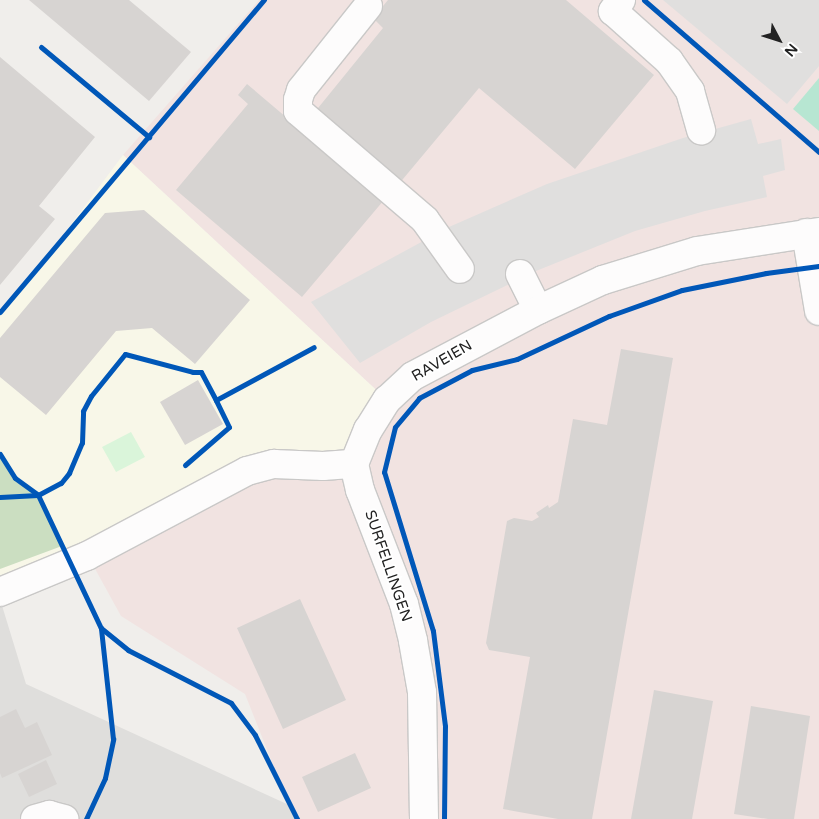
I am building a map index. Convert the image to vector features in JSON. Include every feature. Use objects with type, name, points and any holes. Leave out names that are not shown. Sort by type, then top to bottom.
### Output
[{"type":"street","points":[[622,0],[613,11],[670,61],[690,91],[701,130]]},
{"type":"street","points":[[368,6],[302,90],[298,100],[298,111],[425,220],[460,269]]},
{"type":"street","points":[[812,232],[819,311]]},
{"type":"street","name":"RAVEIEN","points":[[354,464],[368,430],[387,400],[413,376],[538,310],[603,280],[697,251],[812,232]]},
{"type":"street","points":[[520,274],[538,310]]},
{"type":"street","points":[[0,592],[88,556],[247,471],[274,464],[323,466],[354,464]]},
{"type":"street","name":"SURFELLINGEN","points":[[354,464],[360,490],[404,604],[413,642],[422,692],[424,819]]},
{"type":"street","points":[[35,819],[50,815],[64,819]]},
{"type":"shaded area","points":[[259,0],[819,0],[819,819],[297,819],[289,805],[245,694],[121,616],[88,556],[387,400],[123,155]]},
{"type":"shaded area","points":[[663,0],[819,0],[819,66],[787,104]]},
{"type":"shaded area","points":[[751,119],[758,144],[781,139],[785,170],[763,176],[767,197],[705,211],[635,231],[536,271],[431,322],[360,363],[311,302],[449,227],[547,184],[683,138]]},
{"type":"shaded area","points":[[123,155],[387,400],[354,464],[299,463],[0,592],[0,483],[15,478],[0,454],[0,312],[39,267]]},
{"type":"shaded area","points":[[0,599],[26,684],[289,805],[297,819],[0,819]]},
{"type":"green space","points":[[819,78],[819,131],[793,109]]},
{"type":"green space","points":[[131,432],[145,457],[116,472],[102,447]]},
{"type":"green space","points":[[0,454],[15,478],[38,495],[62,546],[0,569]]},
{"type":"building","points":[[29,0],[129,0],[191,52],[149,101]]},
{"type":"building","points":[[388,0],[566,0],[654,75],[575,169],[479,88],[398,185],[314,113],[383,28],[373,18]]},
{"type":"building","points":[[0,57],[95,137],[39,206],[55,219],[0,285]]},
{"type":"building","points":[[247,84],[384,200],[302,297],[176,190],[248,104],[238,95]]},
{"type":"building","points":[[144,210],[250,300],[195,364],[152,328],[116,331],[46,415],[0,377],[0,338],[105,213]]},
{"type":"building","points":[[621,349],[673,358],[592,819],[558,819],[503,809],[530,657],[489,650],[486,643],[507,521],[514,518],[532,521],[539,517],[536,513],[548,505],[549,508],[558,502],[573,419],[607,425]]},
{"type":"building","points":[[198,380],[223,424],[185,445],[160,402]]},
{"type":"building","points":[[300,599],[346,700],[283,729],[237,628]]},
{"type":"building","points":[[654,690],[713,701],[692,819],[631,819]]},
{"type":"building","points":[[751,706],[810,716],[794,819],[768,819],[734,814]]},
{"type":"building","points":[[16,709],[25,728],[37,722],[52,755],[2,778],[0,773],[0,717]]},
{"type":"building","points":[[355,753],[371,788],[318,812],[302,777]]},
{"type":"building","points":[[46,760],[57,784],[29,797],[18,774]]},
{"type":"cycle path","points":[[0,312],[264,0]]},
{"type":"cycle path","points":[[644,0],[819,152]]},
{"type":"cycle path","points":[[41,47],[149,137]]},
{"type":"cycle path","points":[[444,819],[445,726],[433,631],[384,472],[395,427],[419,398],[472,370],[517,359],[609,316],[682,290],[766,273],[819,266]]},
{"type":"cycle path","points":[[0,497],[38,495],[61,483],[69,473],[82,443],[83,411],[91,396],[125,354],[193,372],[201,372],[216,400],[314,347]]},
{"type":"cycle path","points":[[185,465],[229,427],[216,400]]},
{"type":"cycle path","points":[[0,454],[15,478],[38,495],[101,628],[128,650],[231,703],[255,735],[297,819]]},
{"type":"cycle path","points":[[86,819],[105,778],[113,739],[101,628]]}]
